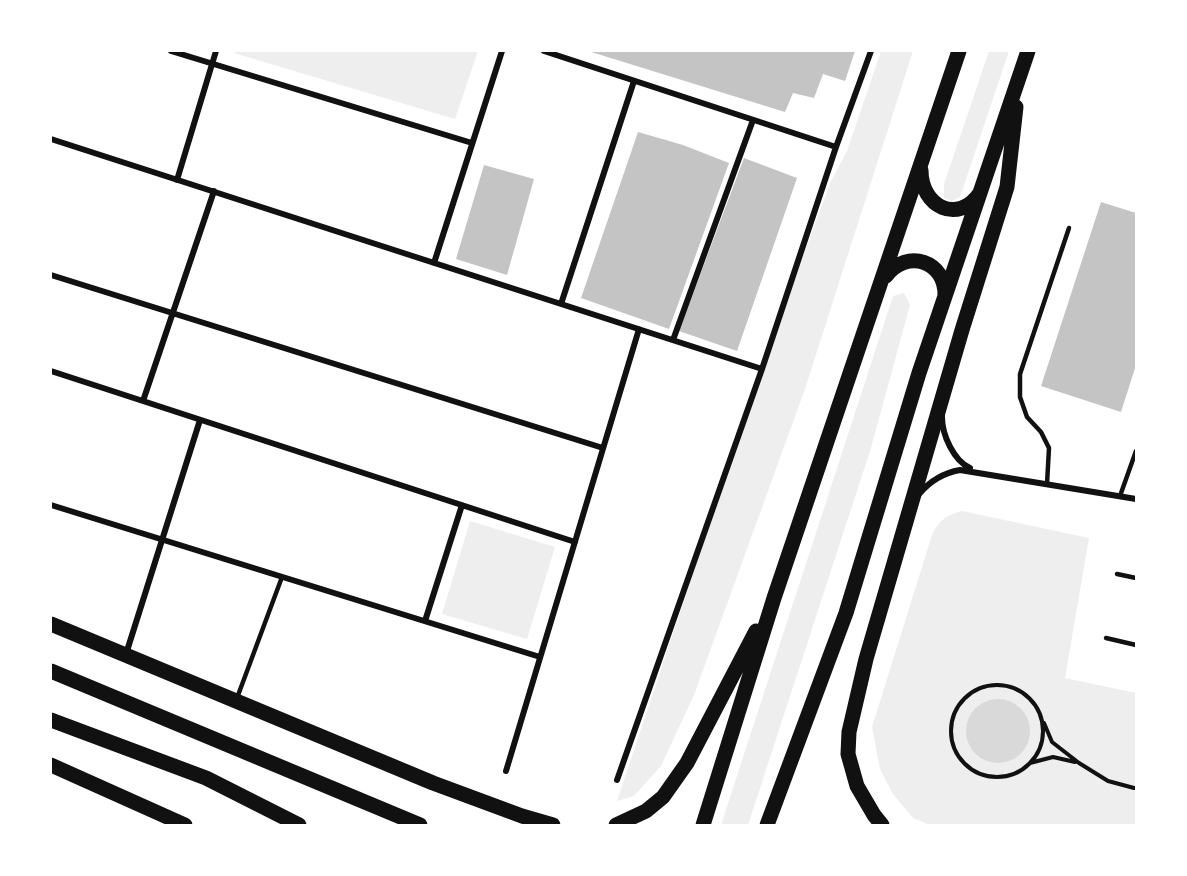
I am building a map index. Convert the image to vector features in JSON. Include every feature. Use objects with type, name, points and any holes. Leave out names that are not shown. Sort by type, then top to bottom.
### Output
[{"type":"highway","points":[[703,825],[774,598],[959,51]]},
{"type":"highway","points":[[767,825],[846,613],[920,373],[1028,51]]},
{"type":"highway","points":[[882,825],[856,786],[848,754],[849,732],[866,658],[1007,187],[1020,72]]},
{"type":"highway","points":[[921,168],[921,183],[925,193],[931,201],[945,208],[960,208],[970,204],[981,191]]},
{"type":"highway","points":[[882,284],[896,265],[911,260],[926,263],[935,269],[943,281],[944,305]]},
{"type":"highway","points":[[616,825],[646,811],[663,797],[687,763],[774,598]]},
{"type":"highway","points":[[51,624],[433,783],[513,813],[553,825]]},
{"type":"highway","points":[[51,671],[420,825]]},
{"type":"highway","points":[[51,720],[206,778],[299,825]]},
{"type":"highway","points":[[51,765],[185,825]]},
{"type":"street","points":[[171,51],[472,143]]},
{"type":"street","points":[[177,180],[216,51]]},
{"type":"street","points":[[434,263],[502,51]]},
{"type":"street","points":[[544,51],[836,147]]},
{"type":"street","points":[[617,780],[762,369],[836,147],[872,51]]},
{"type":"street","points":[[561,304],[634,81]]},
{"type":"street","points":[[673,340],[753,120]]},
{"type":"street","points":[[51,139],[762,369]]},
{"type":"street","points":[[143,401],[214,192]]},
{"type":"street","points":[[51,275],[603,448]]},
{"type":"street","points":[[506,771],[639,329]]},
{"type":"street","points":[[51,371],[575,542]]},
{"type":"street","points":[[941,403],[942,422],[956,456],[963,465],[976,471]]},
{"type":"street","points":[[126,654],[200,420]]},
{"type":"street","points":[[912,506],[920,492],[932,480],[950,471],[960,470],[1136,499]]},
{"type":"street","points":[[51,505],[540,657]]},
{"type":"street","points":[[425,621],[462,505]]},
{"type":"lane","points":[[1047,483],[1050,448],[1041,432],[1027,417],[1020,397],[1020,374],[1069,228]]},
{"type":"lane","points":[[1120,496],[1136,451]]},
{"type":"lane","points":[[1117,574],[1136,578]]},
{"type":"lane","points":[[236,701],[282,577]]},
{"type":"lane","points":[[1106,638],[1136,645]]},
{"type":"path","points":[[1041,718],[1043,732],[1040,747],[1029,763],[1021,770],[1007,776],[992,777],[977,773],[964,764],[951,738],[951,723],[956,708],[966,696],[979,688],[994,684],[1010,686],[1024,693],[1035,704],[1052,742],[1079,763],[1108,781],[1135,788]]},
{"type":"path","points":[[1029,763],[1053,757],[1079,763]]},
{"type":"shaded area","points":[[235,51],[478,51],[455,119],[234,53]]},
{"type":"shaded area","points":[[881,51],[913,51],[805,389],[694,695],[661,766],[634,796],[617,801],[765,358],[831,181],[847,151]]},
{"type":"shaded area","points":[[989,51],[1009,51],[960,197],[952,201],[944,198],[944,184]]},
{"type":"shaded area","points":[[904,293],[910,305],[871,448],[748,825],[721,825],[893,296]]},
{"type":"shaded area","points":[[962,511],[1089,538],[1065,678],[1136,693],[1136,825],[930,825],[913,818],[893,794],[880,769],[872,727],[932,535],[944,519]]},
{"type":"shaded area","points":[[470,521],[555,547],[527,639],[442,614]]},
{"type":"shaded area","points":[[998,699],[1016,705],[1024,713],[1030,731],[1024,749],[1016,757],[998,763],[980,757],[972,749],[966,731],[972,713],[980,705]]},
{"type":"building","points":[[588,51],[855,51],[845,81],[823,74],[814,98],[793,93],[785,112]]},
{"type":"building","points":[[638,132],[683,145],[729,163],[669,329],[581,298]]},
{"type":"building","points":[[744,158],[797,178],[737,351],[679,331]]},
{"type":"building","points":[[484,165],[534,179],[507,275],[456,259]]},
{"type":"building","points":[[1101,202],[1136,213],[1136,365],[1121,412],[1041,386]]}]
